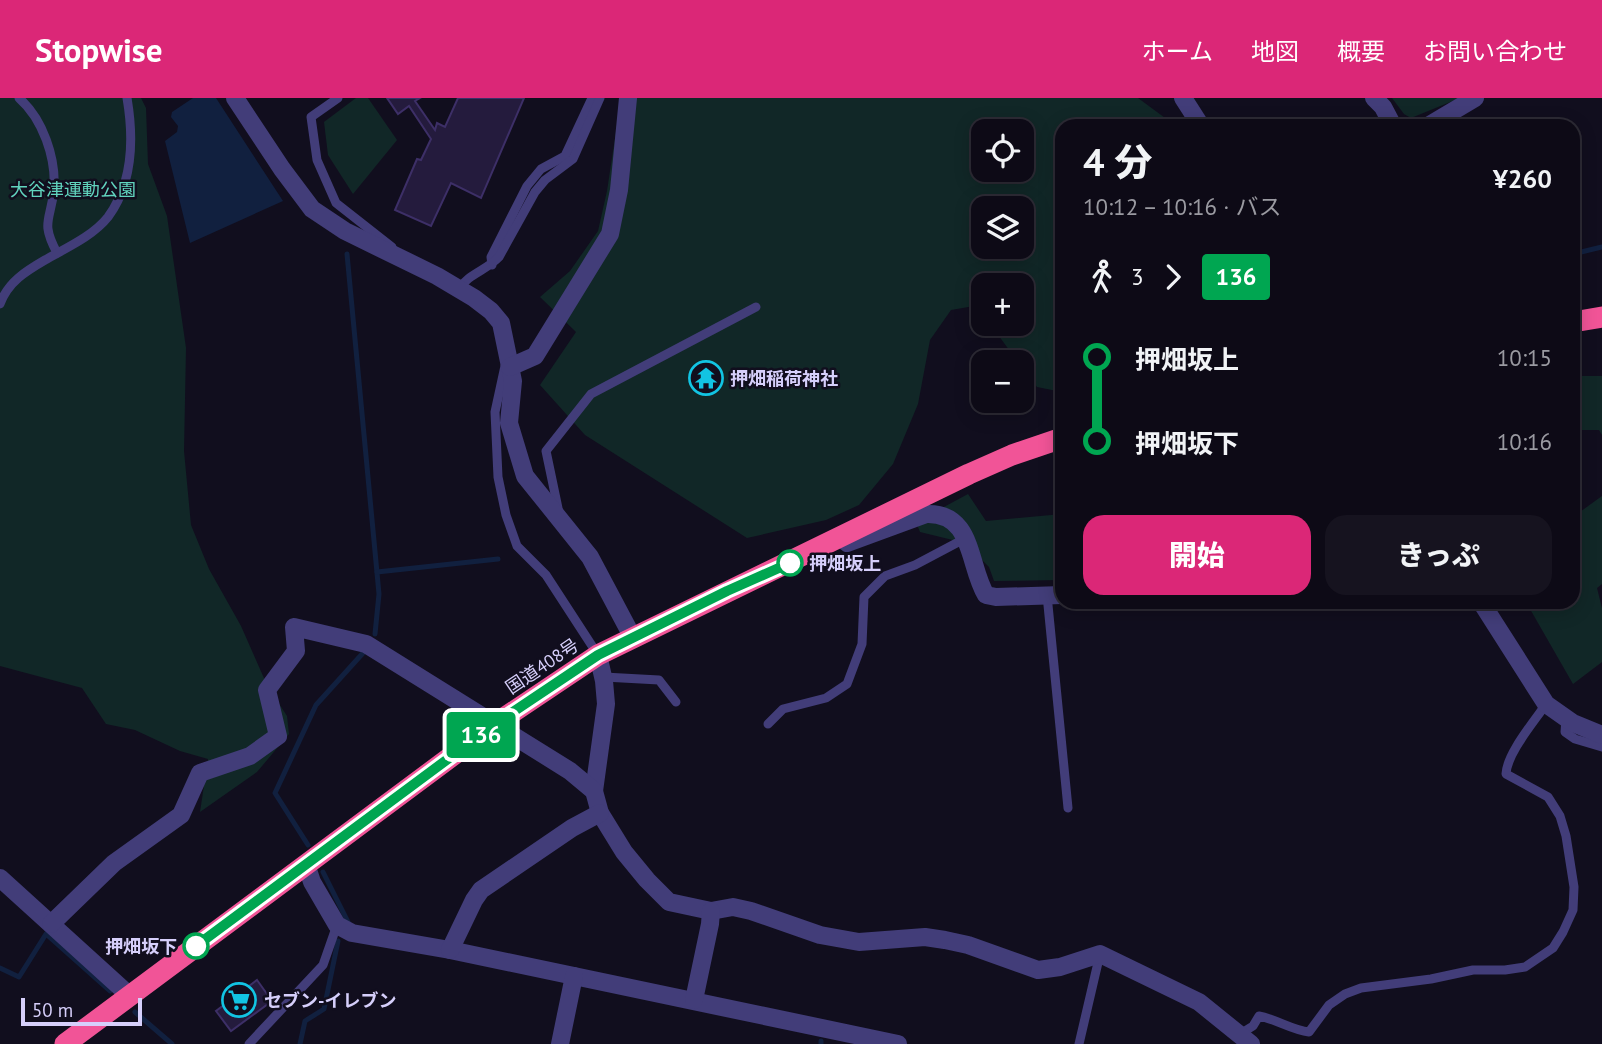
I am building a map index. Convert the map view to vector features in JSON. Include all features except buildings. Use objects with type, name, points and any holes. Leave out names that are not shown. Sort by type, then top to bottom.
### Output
[{"type":"highway","points":[[1580,321],[1602,317]]},
{"type":"highway","name":"国道408号","points":[[65,1044],[495,724],[598,655],[969,474],[1055,440]]},
{"type":"street","points":[[235,98],[312,209],[345,231],[460,289],[491,311],[501,323],[513,381],[509,423],[525,476],[560,518],[602,577],[634,638]]},
{"type":"street","points":[[509,360],[535,356],[610,234],[619,190],[628,98]]},
{"type":"street","points":[[1183,98],[1196,119]]},
{"type":"street","points":[[1374,98],[1389,119]]},
{"type":"street","points":[[1440,119],[1475,98]]},
{"type":"street","points":[[790,563],[926,514],[939,513],[956,523],[966,538],[986,595],[1055,595]]},
{"type":"street","points":[[1485,609],[1546,704],[1566,718],[1602,735]]},
{"type":"street","points":[[51,924],[114,863],[181,815],[200,773],[250,756],[278,736],[267,690],[296,651],[294,627],[366,644],[570,771],[594,791]]},
{"type":"street","points":[[598,655],[604,677],[606,704],[594,791],[600,813],[624,852],[669,902],[711,911],[733,907],[820,935],[859,942],[925,937],[944,940],[1038,970],[1060,967],[1100,954],[1199,1002],[1245,1039]]},
{"type":"street","points":[[450,950],[481,890],[572,828],[600,813]]},
{"type":"street","points":[[306,864],[312,882],[337,925],[352,933],[450,950],[898,1044]]},
{"type":"street","points":[[0,878],[130,996]]},
{"type":"street","points":[[694,1000],[711,911]]},
{"type":"street","points":[[560,1044],[574,976]]},
{"type":"lane","points":[[19,98],[36,119],[53,162],[54,186],[46,226],[57,253]]},
{"type":"lane","points":[[0,304],[12,283],[29,269],[93,231],[107,217],[124,190],[130,165],[130,116],[127,98]]},
{"type":"lane","points":[[338,98],[311,117],[317,160],[336,203],[390,245],[401,260]]},
{"type":"lane","points":[[492,265],[491,257],[527,186],[541,169],[565,156],[592,98]]},
{"type":"lane","points":[[460,289],[464,281],[492,265],[499,257],[535,191],[573,159],[600,98]]},
{"type":"lane","points":[[560,518],[546,451],[591,394],[756,307]]},
{"type":"lane","points":[[509,360],[495,412],[498,477],[506,514],[517,546],[545,575],[598,655]]},
{"type":"lane","points":[[768,724],[783,709],[826,698],[847,684],[862,644],[864,597],[885,576],[915,565],[966,538]]},
{"type":"lane","points":[[1056,609],[1068,808]]},
{"type":"lane","points":[[604,677],[659,680],[676,702]]},
{"type":"lane","points":[[1245,1039],[1259,1016],[1309,1032],[1329,1005],[1345,994],[1361,988],[1431,979],[1473,970],[1525,967],[1553,948],[1573,910],[1574,887],[1566,836],[1560,816],[1548,797],[1506,774],[1514,751],[1546,704]]},
{"type":"lane","points":[[1566,718],[1565,732],[1575,739],[1602,747]]},
{"type":"lane","points":[[249,1044],[323,965],[337,925]]},
{"type":"lane","points":[[1079,1044],[1100,954]]},
{"type":"green space","name":"大谷津運動公園","points":[[0,98],[141,98],[146,108],[148,164],[167,216],[186,348],[184,451],[191,525],[209,569],[241,626],[267,685],[287,716],[289,734],[257,772],[200,812],[208,759],[180,751],[135,730],[106,724],[82,688],[0,666]]},
{"type":"green space","points":[[356,98],[368,98],[397,140],[353,194],[328,155],[324,122]]},
{"type":"green space","points":[[621,98],[1138,98],[1166,119],[1055,119],[1055,391],[1037,387],[1034,383],[1034,350],[1009,350],[999,336],[1034,336],[1034,273],[971,273],[971,307],[951,310],[930,340],[918,404],[893,464],[859,505],[826,520],[747,538],[585,435],[540,385],[576,332],[540,297],[570,271],[598,231]]},
{"type":"green space","points":[[1392,98],[1460,98],[1411,118],[1404,114]]},
{"type":"green space","points":[[1580,376],[1602,376],[1602,435],[1599,430],[1580,430]]},
{"type":"green space","points":[[968,494],[986,521],[1055,515],[1055,580],[994,581],[989,567],[965,543],[920,532],[916,522]]},
{"type":"green space","points":[[1602,496],[1602,584],[1597,588],[1602,608],[1602,662],[1573,684],[1530,609],[1580,609],[1580,512]]},
{"type":"water","points":[[193,98],[216,98],[283,201],[190,243],[165,141],[177,132],[178,126],[171,117],[172,112]]},
{"type":"waterway","points":[[1580,252],[1602,247]]},
{"type":"waterway","points":[[347,254],[379,594],[375,634]]},
{"type":"waterway","points":[[377,572],[498,559]]},
{"type":"waterway","points":[[308,845],[275,793],[316,705],[363,653]]},
{"type":"waterway","points":[[323,872],[349,924]]},
{"type":"waterway","points":[[0,968],[19,977],[46,934],[110,991]]},
{"type":"waterway","points":[[300,1044],[305,1021],[324,1009],[338,941]]},
{"type":"waterway","points":[[135,1012],[172,1044]]},
{"type":"bus line","name":"136","points":[[196,946],[495,724],[598,655],[790,563]]},
{"type":"place","name":"押畑稲荷神社","points":[[706,378]]},
{"type":"place","name":"押畑坂上","points":[[790,563]]},
{"type":"place","name":"押畑坂下","points":[[196,946]]},
{"type":"place","name":"セブン-イレブン","points":[[239,1000]]}]
